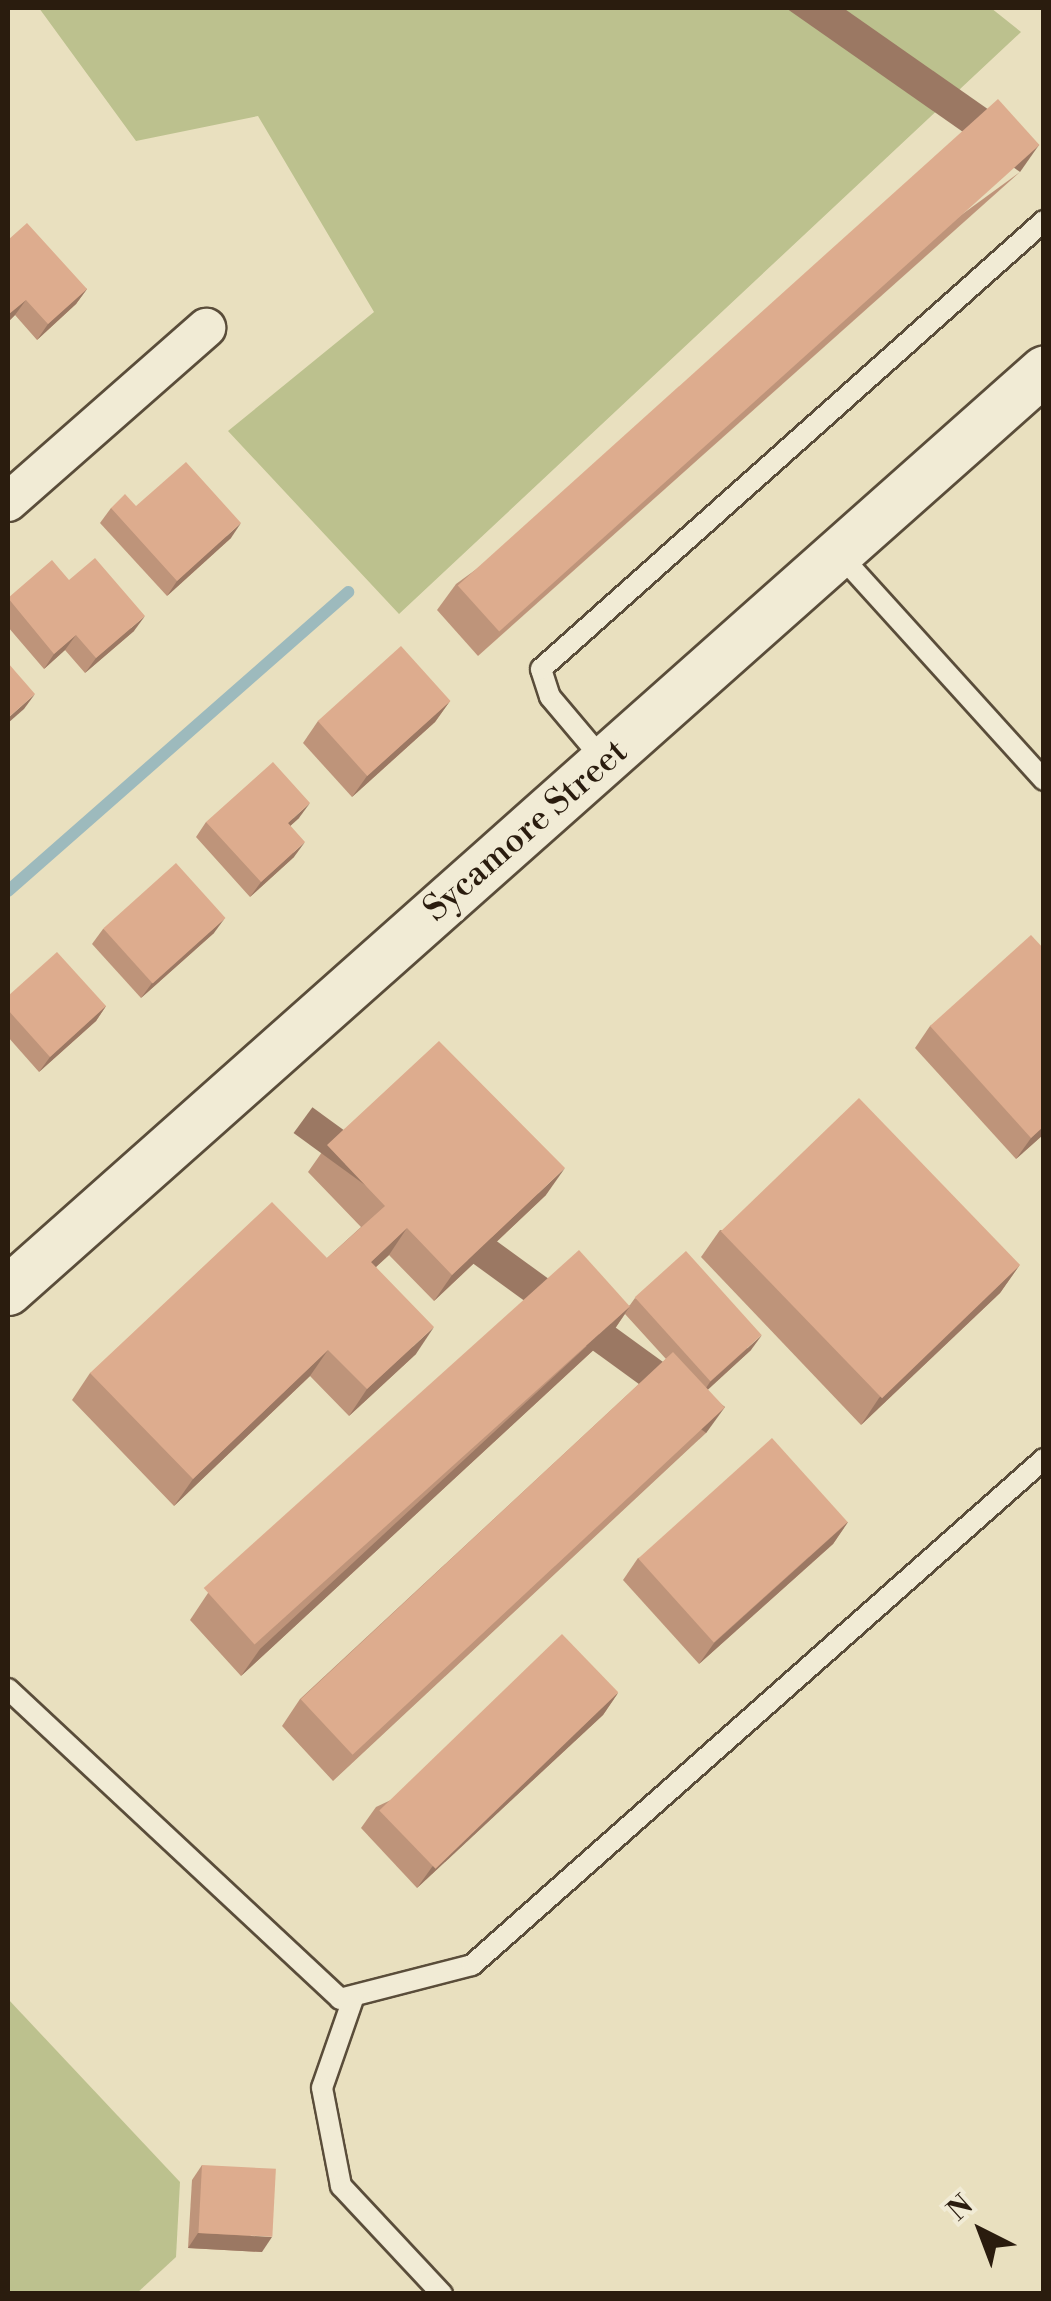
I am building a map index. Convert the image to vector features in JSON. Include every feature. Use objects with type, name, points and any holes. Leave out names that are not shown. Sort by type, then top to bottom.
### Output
[{"type":"street","points":[[14,485],[206,328]]},
{"type":"street","name":"Sycamore Street","points":[[8,1291],[1044,370]]},
{"type":"lane","points":[[605,762],[550,697],[542,669],[1044,221]]},
{"type":"lane","points":[[840,554],[1044,780]]},
{"type":"lane","points":[[8,1689],[340,1999],[354,1996],[472,1964],[1044,1459]]},
{"type":"lane","points":[[354,1996],[322,2088],[341,2186],[442,2294]]},
{"type":"green space","points":[[39,8],[991,8],[1021,32],[399,614],[228,431],[374,312],[258,116],[136,141]]},
{"type":"green space","points":[[8,1999],[180,2182],[176,2257],[137,2293],[8,2293]]},
{"type":"building","points":[[998,99],[1039,145],[499,632],[458,585]]},
{"type":"building","points":[[27,223],[87,289],[48,324],[26,300],[8,312],[8,240]]},
{"type":"building","points":[[186,462],[241,523],[177,581],[111,508],[125,494],[136,506]]},
{"type":"building","points":[[95,558],[145,616],[96,658],[76,635],[54,654],[8,598],[52,560],[69,580]]},
{"type":"building","points":[[401,646],[451,701],[367,776],[318,721]]},
{"type":"building","points":[[8,663],[35,694],[8,718]]},
{"type":"building","points":[[273,762],[310,803],[288,823],[305,842],[261,882],[206,822]]},
{"type":"building","points":[[176,863],[226,918],[153,984],[103,929]]},
{"type":"building","points":[[1031,935],[1044,949],[1044,1126],[1031,1138],[930,1026]]},
{"type":"building","points":[[57,952],[106,1006],[50,1057],[8,1010],[8,996]]},
{"type":"building","points":[[439,1041],[565,1168],[452,1275],[407,1228],[371,1262],[434,1327],[367,1389],[328,1350],[193,1479],[90,1373],[272,1202],[327,1258],[385,1206],[327,1145]]},
{"type":"building","points":[[859,1098],[1020,1265],[882,1398],[721,1231]]},
{"type":"building","points":[[579,1250],[630,1306],[255,1644],[204,1588]]},
{"type":"building","points":[[686,1251],[762,1335],[710,1381],[635,1297]]},
{"type":"building","points":[[673,1352],[725,1408],[353,1755],[301,1699]]},
{"type":"building","points":[[772,1438],[848,1522],[714,1642],[638,1558]]},
{"type":"building","points":[[562,1634],[618,1692],[436,1869],[379,1810]]},
{"type":"building","points":[[202,2165],[276,2169],[272,2237],[198,2233]]},
{"type":"waterway","points":[[8,891],[348,592]]}]
